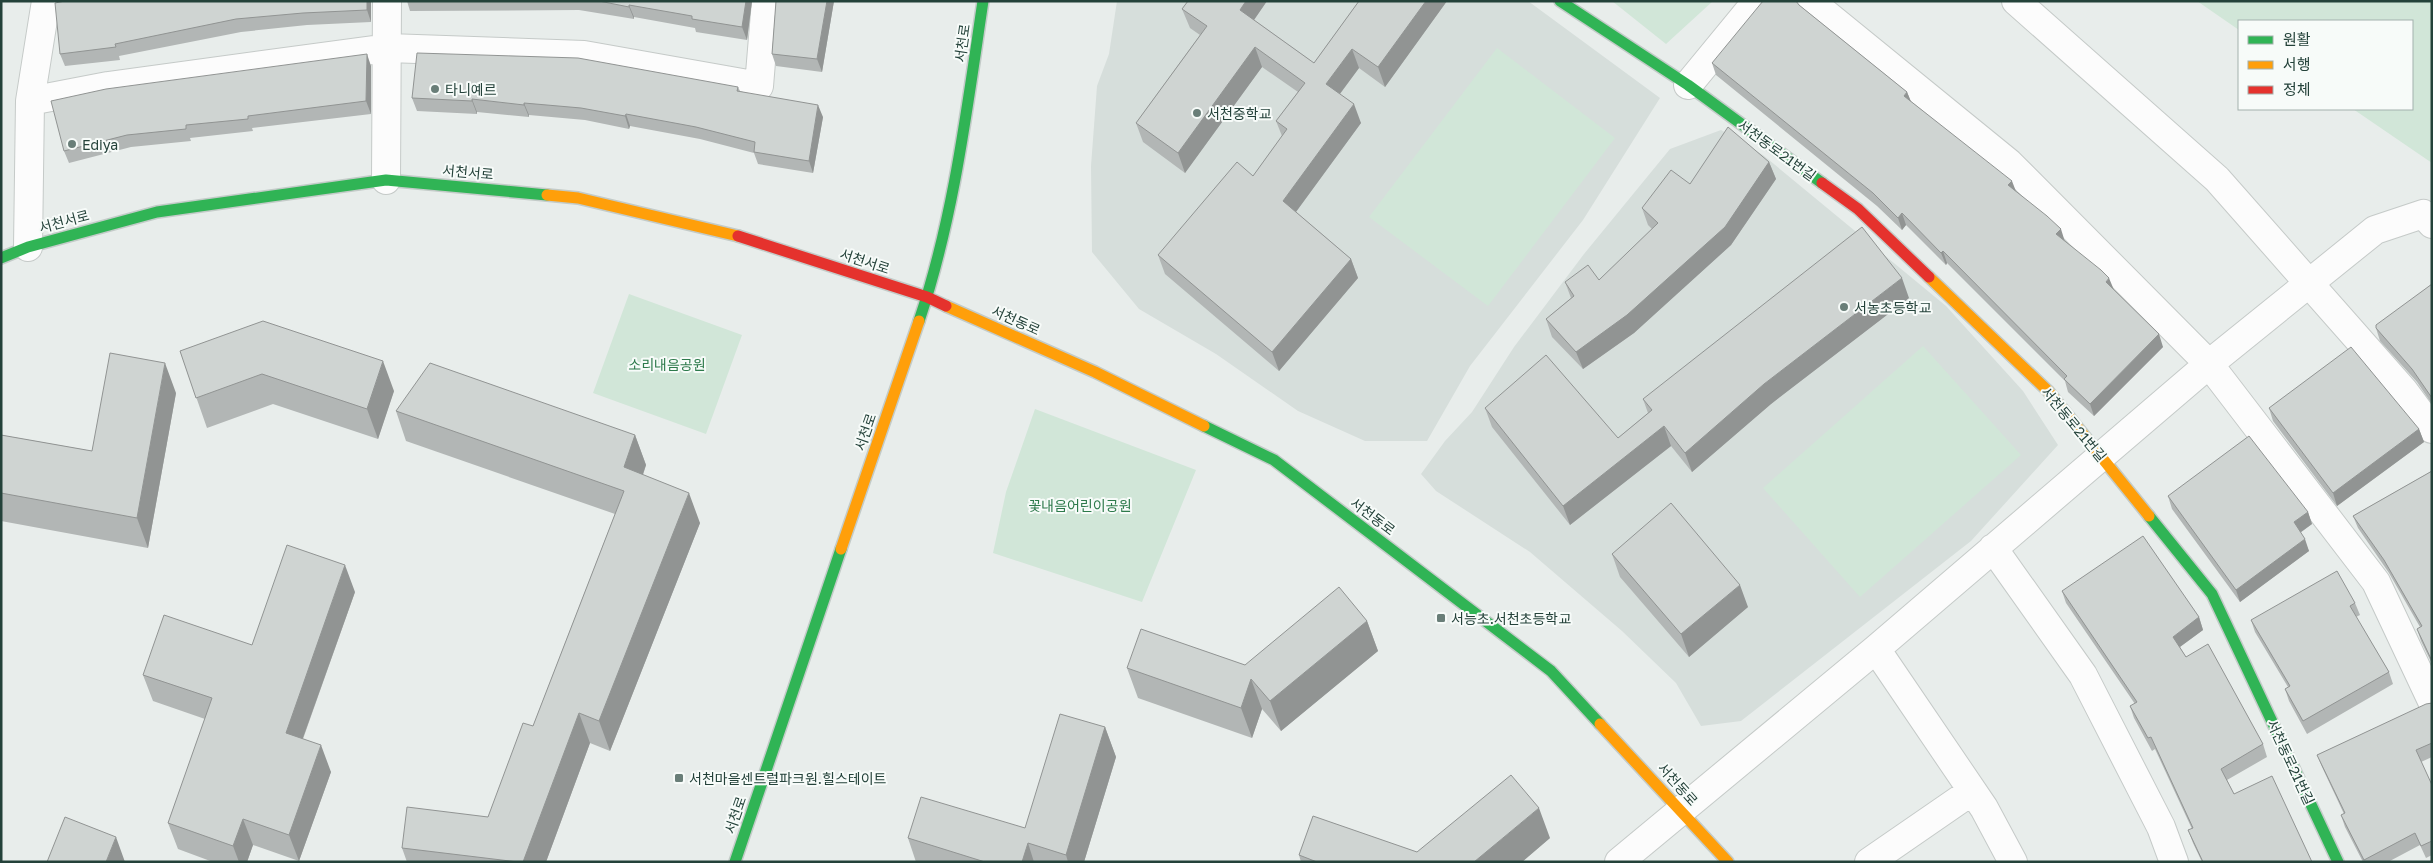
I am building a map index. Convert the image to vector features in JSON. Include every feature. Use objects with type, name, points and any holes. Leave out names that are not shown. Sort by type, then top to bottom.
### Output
[{"type":"street","points":[[28,247],[30,101],[46,1]]},
{"type":"street","points":[[386,180],[387,1]]},
{"type":"street","points":[[30,101],[108,86],[388,48],[584,55],[759,86],[766,1]]},
{"type":"street","name":"서천로","points":[[735,862],[927,297],[958,171],[983,1]]},
{"type":"street","name":"서천동로21번길","points":[[1560,1],[1688,85],[1858,208],[2048,391],[2212,594],[2338,862]]},
{"type":"street","points":[[1688,85],[1758,1]]},
{"type":"street","points":[[1810,1],[2009,163],[2209,364],[2376,582],[2432,701]]},
{"type":"street","points":[[2016,1],[2217,178],[2404,391],[2432,429]]},
{"type":"street","name":"서천서로","points":[[1,258],[28,247],[157,212],[386,180],[578,198],[729,233],[927,297]]},
{"type":"street","points":[[1619,862],[1876,649],[2209,364],[2375,230],[2423,214],[2432,224]]},
{"type":"street","name":"서천동로","points":[[927,297],[1094,372],[1274,460],[1551,671],[1728,862]]},
{"type":"street","points":[[1993,548],[2083,675],[2161,827],[2174,862]]},
{"type":"street","points":[[1876,649],[1972,791],[2013,862]]},
{"type":"street","points":[[1869,862],[1972,791]]},
{"type":"shaded area","points":[[1117,1],[1528,1],[1660,98],[1583,220],[1470,366],[1427,441],[1365,441],[1298,411],[1216,354],[1139,309],[1092,252],[1091,166],[1097,86],[1109,54]]},
{"type":"shaded area","points":[[1721,130],[1763,155],[1946,306],[2023,391],[2058,445],[1971,541],[1741,721],[1701,726],[1676,683],[1622,631],[1530,552],[1436,491],[1421,474],[1445,441],[1472,412],[1514,347],[1584,254],[1670,149]]},
{"type":"green space","points":[[1612,1],[1713,1],[1666,44]]},
{"type":"green space","points":[[2197,1],[2432,1],[2432,163],[2354,110],[2413,110],[2413,20],[2238,20],[2238,29]]},
{"type":"green space","points":[[1497,48],[1615,138],[1488,306],[1369,217]]},
{"type":"green space","name":"소리내음공원","points":[[629,294],[742,335],[706,434],[593,393]]},
{"type":"green space","points":[[1923,346],[2021,455],[1860,597],[1763,488]]},
{"type":"green space","name":"꽃내음어린이공원","points":[[1035,409],[1196,470],[1142,602],[993,553],[1006,492]]},
{"type":"building","points":[[65,1],[367,1],[367,10],[236,19],[115,44],[116,47],[60,54],[55,3]]},
{"type":"building","points":[[599,1],[746,1],[742,27],[692,19],[692,16]]},
{"type":"building","points":[[776,1],[827,1],[817,59],[772,54]]},
{"type":"building","points":[[1188,1],[1246,1],[1240,10],[1314,63],[1359,1],[1426,1],[1378,67],[1352,49],[1326,84],[1354,104],[1283,201],[1351,259],[1272,352],[1158,255],[1237,162],[1253,176],[1287,129],[1276,121],[1305,83],[1255,47],[1178,153],[1136,123],[1207,26],[1182,9]]},
{"type":"building","points":[[1763,1],[1796,1],[1907,92],[1904,96],[2012,181],[2008,185],[2061,229],[2056,234],[2101,270],[2109,278],[2106,282],[2159,334],[2090,404],[2064,379],[2067,376],[1943,251],[1941,253],[1902,213],[1898,218],[1873,193],[1712,63]]},
{"type":"building","points":[[417,53],[578,58],[738,87],[737,91],[818,105],[809,161],[754,152],[755,142],[696,127],[626,114],[625,116],[581,108],[524,103],[524,105],[472,99],[472,101],[412,98]]},
{"type":"building","points":[[367,54],[366,101],[248,116],[248,119],[186,125],[186,129],[127,135],[64,151],[51,101],[106,89]]},
{"type":"building","points":[[1728,127],[1769,162],[1725,227],[1627,315],[1576,352],[1546,319],[1574,296],[1565,282],[1588,265],[1599,280],[1658,223],[1642,208],[1671,170],[1690,184]]},
{"type":"building","points":[[1862,227],[1902,278],[1764,384],[1685,453],[1664,426],[1563,506],[1485,408],[1546,355],[1618,438],[1652,410],[1643,399]]},
{"type":"building","points":[[2432,284],[2432,398],[2412,369],[2376,328],[2376,325]]},
{"type":"building","points":[[263,321],[383,361],[367,409],[262,374],[196,398],[180,351]]},
{"type":"building","points":[[2351,347],[2419,429],[2333,493],[2269,408]]},
{"type":"building","points":[[110,353],[165,363],[137,518],[1,493],[1,435],[92,451]]},
{"type":"building","points":[[430,363],[635,435],[624,467],[689,493],[599,721],[579,713],[523,862],[402,848],[407,807],[488,817],[523,723],[533,726],[624,491],[396,411]]},
{"type":"building","points":[[2249,436],[2308,512],[2294,522],[2305,539],[2236,590],[2168,496]]},
{"type":"building","points":[[2432,471],[2432,661],[2417,629],[2422,626],[2384,560],[2353,516]]},
{"type":"building","points":[[1671,503],[1740,585],[1681,634],[1612,554]]},
{"type":"building","points":[[2143,536],[2199,617],[2173,637],[2186,657],[2208,644],[2263,744],[2221,769],[2234,794],[2272,776],[2312,862],[2203,862],[2188,830],[2193,828],[2151,737],[2148,738],[2130,706],[2137,702],[2062,591]]},
{"type":"building","points":[[287,545],[345,565],[286,733],[321,745],[289,835],[243,819],[233,846],[168,823],[212,698],[143,675],[164,615],[252,645]]},
{"type":"building","points":[[2337,571],[2355,603],[2350,606],[2389,672],[2303,721],[2285,689],[2290,686],[2251,620]]},
{"type":"building","points":[[1339,587],[1367,621],[1270,701],[1251,679],[1241,708],[1127,668],[1141,629],[1245,665]]},
{"type":"building","points":[[2432,703],[2432,743],[2416,750],[2432,785],[2432,841],[2421,846],[2415,833],[2364,860],[2341,815],[2345,813],[2317,755],[2426,704]]},
{"type":"building","points":[[1060,714],[1105,727],[1066,855],[1028,843],[1022,862],[985,862],[908,838],[921,797],[1025,828]]},
{"type":"building","points":[[1511,775],[1539,808],[1474,862],[1317,862],[1299,855],[1313,816],[1417,852]]},
{"type":"building","points":[[65,817],[116,837],[106,862],[47,862]]},
{"type":"traffic: fast","points":[[919,321],[942,242],[965,122],[983,1]]},
{"type":"traffic: fast","points":[[1560,1],[1688,85],[1822,183]]},
{"type":"traffic: fast","points":[[1,258],[28,247],[157,212],[386,180],[547,195]]},
{"type":"traffic: fast","points":[[1204,426],[1274,460],[1551,671],[1600,724]]},
{"type":"traffic: fast","points":[[2149,516],[2212,594],[2338,862]]},
{"type":"traffic: fast","points":[[735,862],[841,549]]},
{"type":"traffic: slow","points":[[547,195],[578,198],[738,236]]},
{"type":"traffic: slow","points":[[1929,277],[2048,391],[2149,516]]},
{"type":"traffic: slow","points":[[946,306],[1095,372],[1204,426]]},
{"type":"traffic: slow","points":[[841,549],[919,321]]},
{"type":"traffic: slow","points":[[1600,724],[1728,862]]},
{"type":"traffic: jam","points":[[1822,183],[1858,209],[1929,277]]},
{"type":"traffic: jam","points":[[738,236],[927,297],[946,306]]},
{"type":"place","name":"타니예르","points":[[435,89]]},
{"type":"place","name":"서천중학교","points":[[1197,113]]},
{"type":"place","name":"Ediya","points":[[72,144]]},
{"type":"place","name":"서농초등학교","points":[[1844,307]]},
{"type":"place","name":"서능초.서천초등학교","points":[[1441,618]]},
{"type":"place","name":"서천마을센트럴파크원.힐스테이트","points":[[679,778]]}]
